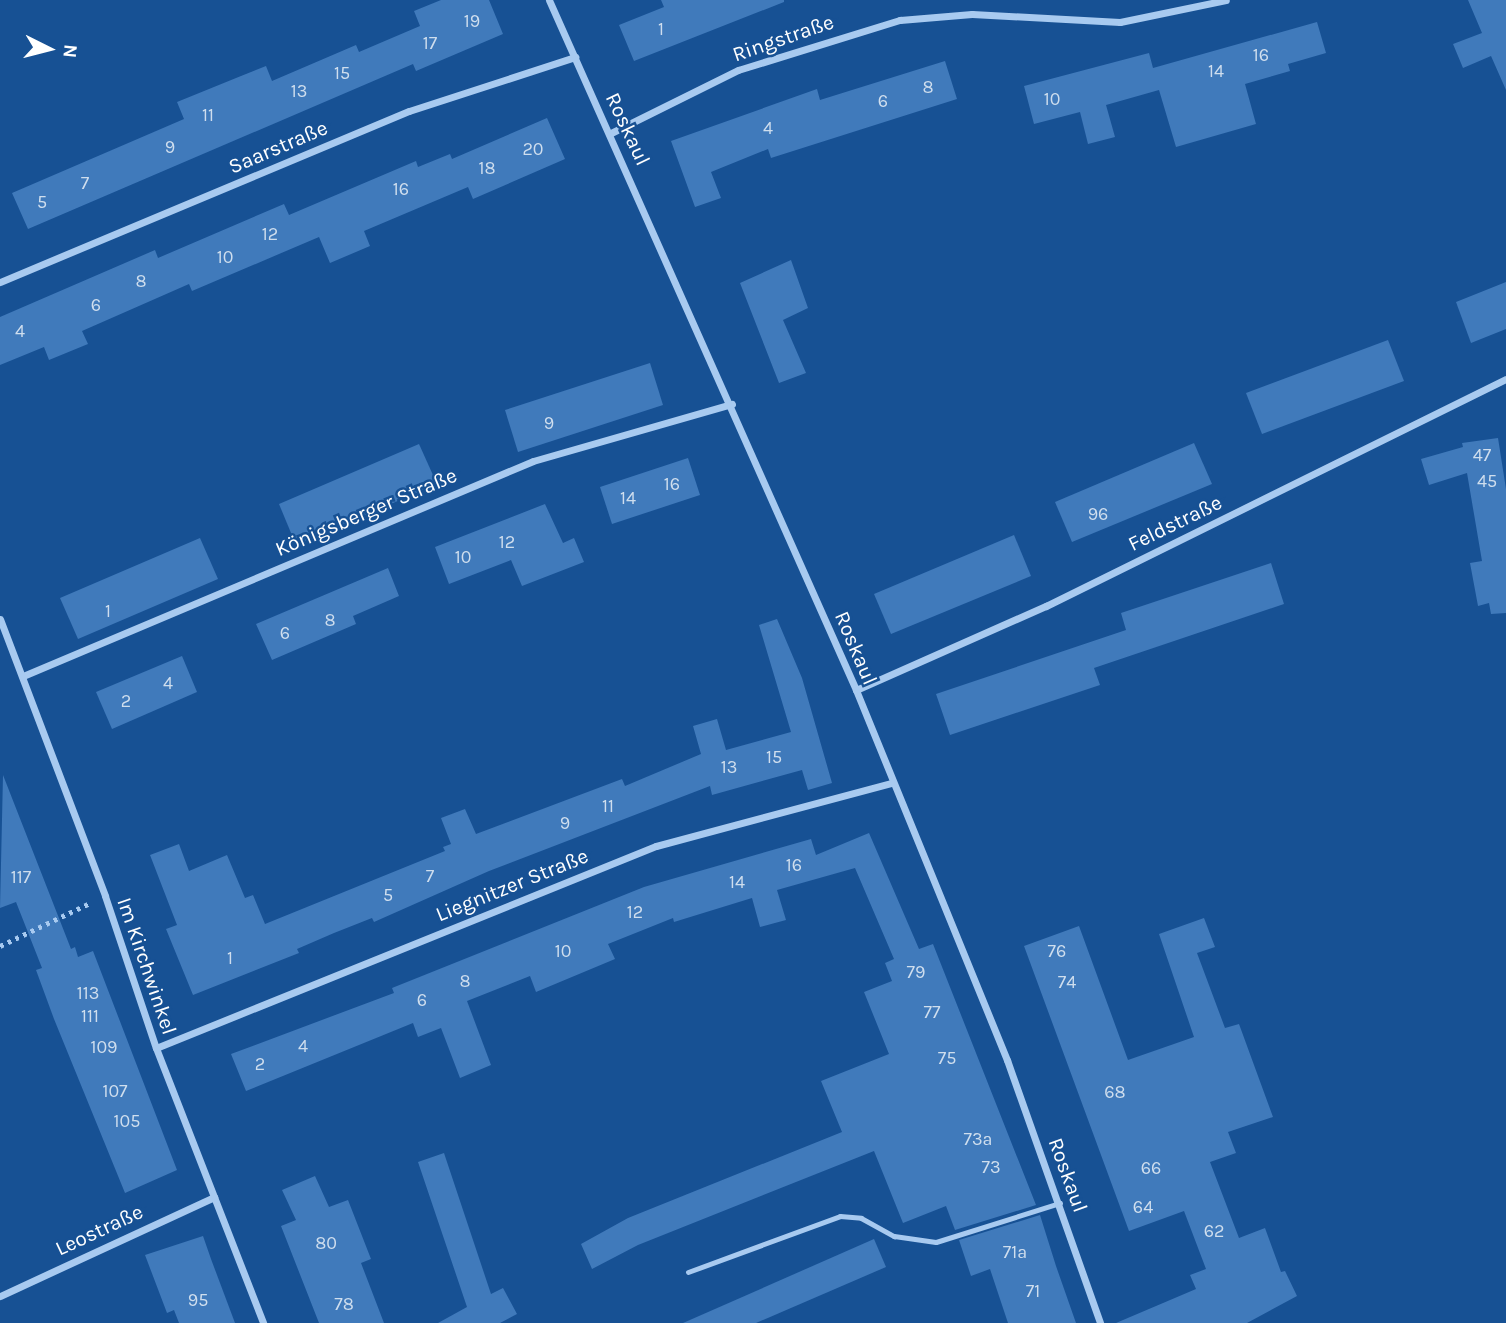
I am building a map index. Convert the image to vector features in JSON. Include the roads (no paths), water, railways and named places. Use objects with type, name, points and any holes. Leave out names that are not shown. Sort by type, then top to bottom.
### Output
[{"type":"street","name":"Roskaul","points":[[549,0],[732,404],[856,690],[891,783],[1007,1060],[1060,1203],[1100,1323]]},
{"type":"street","name":"Ringstraße","points":[[611,133],[738,70],[900,20],[972,14],[1120,22],[1226,0]]},
{"type":"street","name":"Saarstraße","points":[[0,282],[409,111],[575,57]]},
{"type":"street","name":"Feldstraße","points":[[856,690],[1046,606],[1506,379]]},
{"type":"street","name":"Königsberger Straße","points":[[23,676],[533,461],[732,404]]},
{"type":"street","name":"Im Kirchwinkel","points":[[0,619],[105,896],[156,1048],[263,1323]]},
{"type":"street","name":"Liegnitzer Straße","points":[[156,1048],[656,846],[891,783]]},
{"type":"street","name":"Leostraße","points":[[0,1296],[214,1197]]},
{"type":"lane","points":[[688,1272],[840,1216],[861,1218],[894,1236],[936,1242],[1060,1203]]}]
